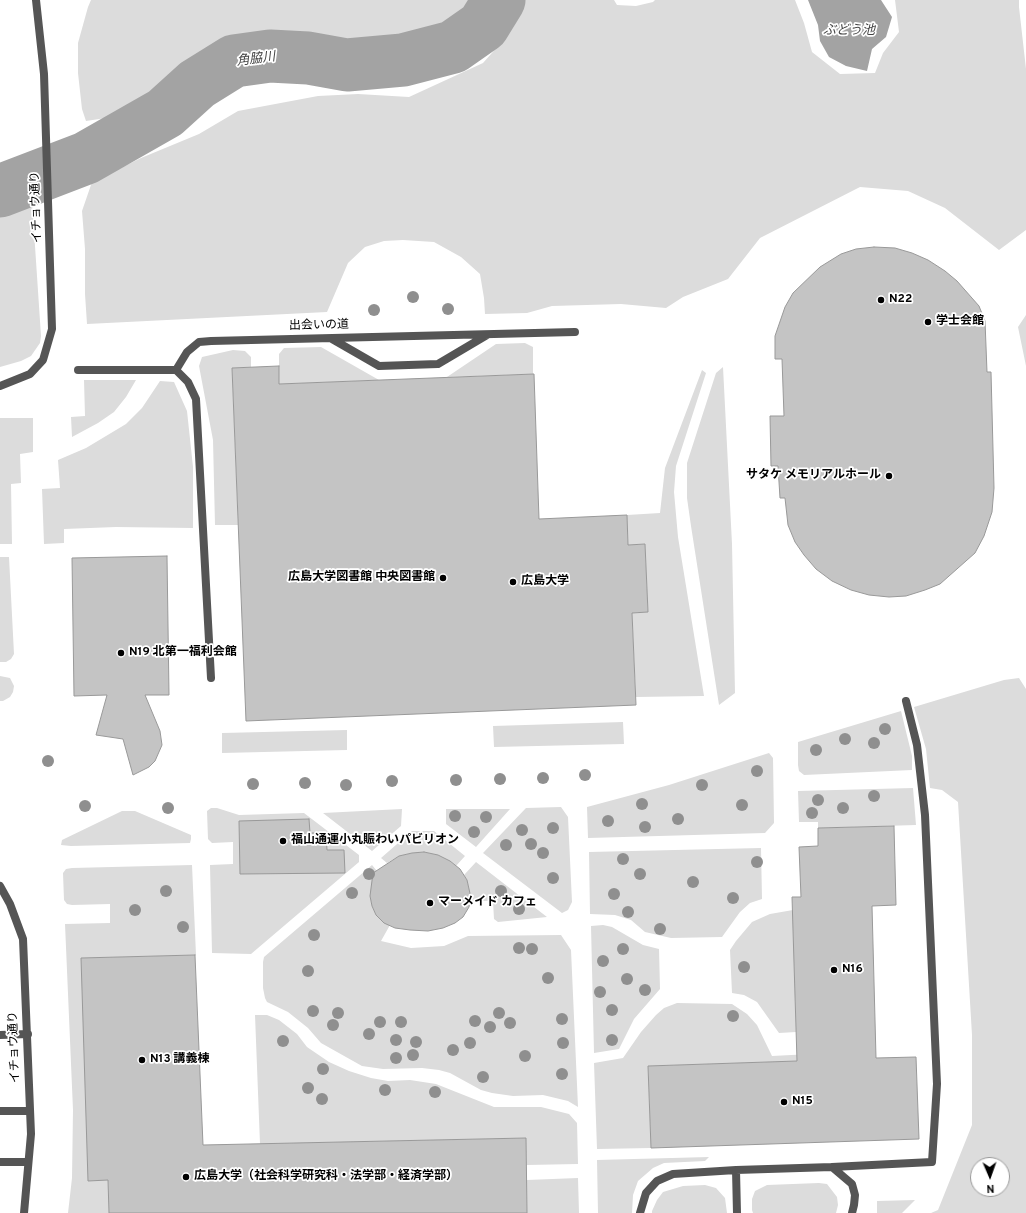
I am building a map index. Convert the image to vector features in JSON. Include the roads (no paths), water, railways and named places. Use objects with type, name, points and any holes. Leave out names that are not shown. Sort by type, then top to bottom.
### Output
[{"type":"lane","name":"イチョウ通り","points":[[0,386],[30,374],[44,360],[52,329],[44,74],[36,0]]},
{"type":"lane","name":"出会いの道","points":[[176,370],[187,352],[199,342],[212,340],[575,332]]},
{"type":"lane","points":[[331,338],[379,366],[438,364],[487,334]]},
{"type":"lane","points":[[78,370],[176,370],[188,382],[196,399],[211,678]]},
{"type":"lane","points":[[640,1213],[646,1193],[657,1181],[673,1174],[932,1162],[937,1084],[925,815],[917,745],[906,701]]},
{"type":"lane","name":"イチョウ通り","points":[[0,886],[10,904],[23,939],[31,1134],[24,1213]]},
{"type":"lane","points":[[0,1035],[28,1034]]},
{"type":"lane","points":[[0,1111],[29,1111]]},
{"type":"lane","points":[[0,1162],[28,1162]]},
{"type":"lane","points":[[832,1167],[852,1184],[855,1195],[852,1213]]},
{"type":"lane","points":[[736,1170],[737,1213]]},
{"type":"water","name":"ぶどう池","points":[[808,0],[881,0],[892,17],[886,37],[872,49],[867,71],[846,66],[829,57],[820,41],[818,25]]},
{"type":"waterway","name":"角脇川","points":[[0,191],[86,158],[165,113],[197,84],[234,61],[270,56],[308,58],[347,65],[403,60],[453,47],[483,26],[499,0]]},
{"type":"place","name":"N22","points":[[881,300]]},
{"type":"place","name":"学士会館","points":[[928,322]]},
{"type":"place","name":"サタケ メモリアルホール","points":[[889,476]]},
{"type":"place","name":"広島大学図書館 中央図書館","points":[[443,578]]},
{"type":"place","name":"広島大学","points":[[513,582]]},
{"type":"place","name":"N19 北第一福利会館","points":[[121,653]]},
{"type":"place","name":"福山通運小丸賑わいパビリオン","points":[[283,841]]},
{"type":"place","name":"マーメイド カフェ","points":[[430,903]]},
{"type":"place","name":"N16","points":[[834,970]]},
{"type":"place","name":"N13 講義棟","points":[[142,1060]]},
{"type":"place","name":"N15","points":[[784,1102]]},
{"type":"place","name":"広島大学（社会科学研究科・法学部・経済学部）","points":[[186,1177]]}]
